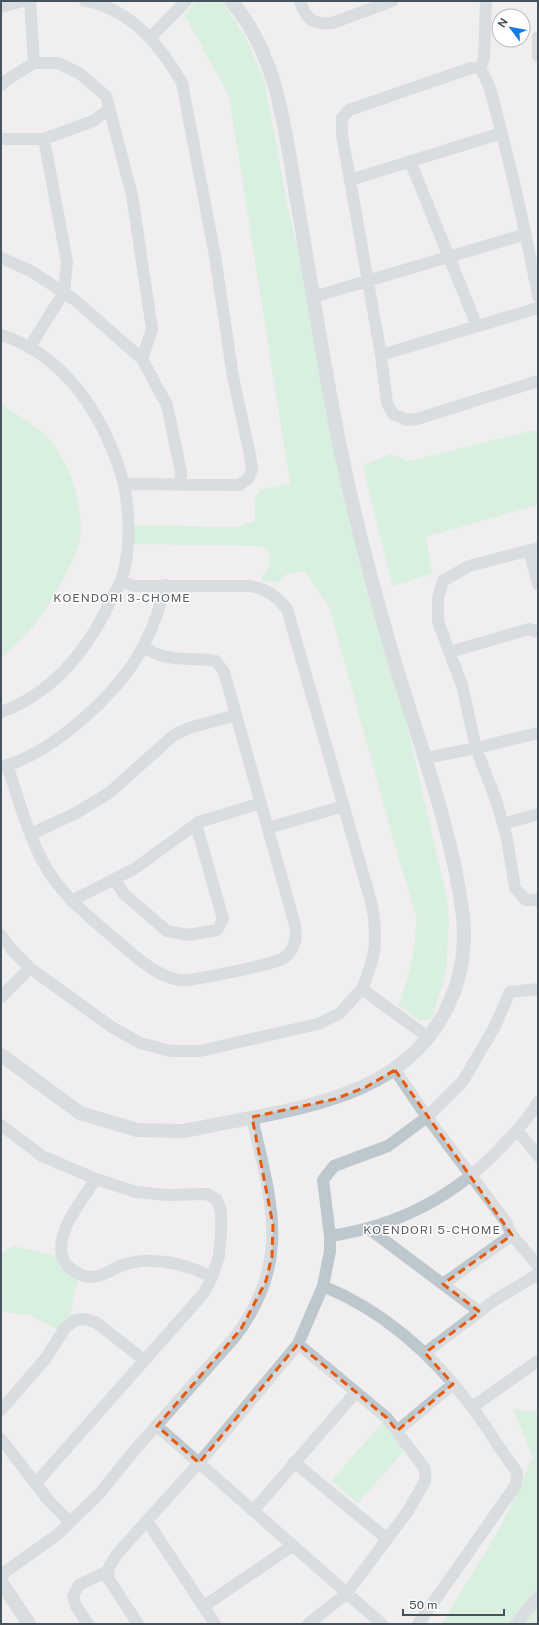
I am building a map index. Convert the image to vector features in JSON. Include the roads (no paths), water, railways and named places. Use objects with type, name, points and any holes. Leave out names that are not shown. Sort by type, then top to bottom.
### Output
[{"type":"street","points":[[1,7],[23,1]]},
{"type":"street","points":[[30,1],[34,63]]},
{"type":"street","points":[[85,1],[123,16],[151,37],[168,60],[182,83],[215,256],[233,377],[252,470],[248,479],[239,485],[124,484]]},
{"type":"street","points":[[151,37],[186,1]]},
{"type":"street","points":[[1,1055],[80,1112],[137,1130],[182,1131],[252,1117],[335,1099],[366,1087],[395,1070],[429,1038],[441,1019],[452,998],[463,960],[464,921],[455,869],[426,758],[389,641],[359,530],[332,409],[289,153],[274,84],[262,47],[241,12],[231,1]]},
{"type":"street","points":[[300,1],[303,12],[311,20],[322,24],[332,23],[392,1]]},
{"type":"street","points":[[480,68],[484,58],[486,1]]},
{"type":"street","points":[[538,37],[538,56]]},
{"type":"street","points":[[1,85],[5,80],[34,63],[58,63],[79,73],[106,96],[132,195],[152,329],[142,359]]},
{"type":"street","points":[[480,68],[471,68],[349,110],[342,118],[342,135],[381,355],[387,404],[393,414],[407,420],[417,419],[538,381]]},
{"type":"street","points":[[480,68],[486,77],[502,133],[526,234],[538,296]]},
{"type":"street","points":[[1,139],[44,139],[93,121],[109,109]]},
{"type":"street","points":[[350,180],[502,133]]},
{"type":"street","points":[[29,348],[64,292],[67,262],[44,139]]},
{"type":"street","points":[[410,161],[477,326]]},
{"type":"street","points":[[313,297],[368,282],[526,234]]},
{"type":"street","points":[[1,258],[31,271],[64,292],[112,331],[142,359],[167,405],[182,472],[180,484]]},
{"type":"street","points":[[381,355],[538,308]]},
{"type":"street","points":[[1,335],[14,339],[50,361],[78,388],[101,422],[115,453],[124,484],[128,515],[128,535],[121,581],[102,621],[73,662],[38,694],[15,707],[1,712]]},
{"type":"street","points":[[538,584],[534,549],[469,566],[443,581],[438,598],[438,622],[462,685],[476,748],[503,824],[515,888],[526,900],[538,900]]},
{"type":"street","points":[[1,935],[13,951],[30,968],[110,1026],[140,1043],[171,1051],[200,1051],[318,1024],[340,1013],[362,989],[376,948],[376,928],[372,905],[287,609],[278,598],[264,589],[250,586],[134,586],[121,581]]},
{"type":"street","points":[[143,647],[162,656],[179,659],[204,658],[216,661],[224,672],[296,934],[294,945],[288,954],[278,961],[190,980],[171,979],[147,966],[71,901],[44,864],[4,766],[43,748],[83,719],[114,687],[143,647],[165,585]]},
{"type":"street","points":[[450,652],[529,629],[538,632]]},
{"type":"street","points":[[31,834],[76,814],[109,792],[174,735],[188,728],[236,715]]},
{"type":"street","points":[[426,758],[538,733]]},
{"type":"street","points":[[71,901],[145,861],[196,824],[215,816],[261,803]]},
{"type":"street","points":[[268,828],[344,806]]},
{"type":"street","points":[[503,824],[538,814]]},
{"type":"street","points":[[114,879],[124,894],[167,931],[188,935],[216,930],[223,919],[196,824]]},
{"type":"street","points":[[1,997],[30,968]]},
{"type":"street","points":[[362,989],[429,1038]]},
{"type":"street","points":[[138,1624],[108,1578],[109,1567],[117,1554],[199,1463],[298,1344],[323,1286],[330,1251],[330,1236],[323,1180],[334,1166],[388,1146],[427,1117],[463,1081],[494,1028],[510,992],[538,989]]},
{"type":"street","points":[[395,1070],[427,1117],[506,1222],[512,1235],[538,1266]]},
{"type":"street","points":[[330,1236],[368,1228],[398,1219],[435,1201],[472,1176],[517,1130],[538,1102]]},
{"type":"street","points":[[1,1575],[57,1535],[100,1493],[241,1328],[260,1295],[266,1281],[272,1256],[273,1225],[270,1200],[252,1117]]},
{"type":"street","points":[[1,1125],[42,1156],[96,1179],[136,1192],[167,1195],[208,1194],[217,1200],[221,1211],[219,1256],[212,1277],[204,1293],[36,1484]]},
{"type":"street","points":[[517,1130],[538,1156]]},
{"type":"street","points":[[96,1179],[65,1228],[62,1254],[66,1264],[74,1272],[90,1278],[106,1274],[120,1266],[151,1260],[183,1266],[212,1277]]},
{"type":"street","points":[[368,1228],[480,1312]]},
{"type":"street","points":[[442,1284],[512,1235]]},
{"type":"street","points":[[426,1353],[480,1312],[538,1274]]},
{"type":"street","points":[[323,1286],[356,1301],[379,1315],[426,1353],[472,1407],[517,1472],[516,1484],[418,1624]]},
{"type":"street","points":[[1,1410],[46,1358],[65,1328],[75,1320],[85,1319],[97,1323],[144,1360]]},
{"type":"street","points":[[298,1344],[387,1418],[425,1469],[425,1481],[408,1511],[387,1540],[346,1594],[308,1624]]},
{"type":"street","points":[[472,1407],[538,1361]]},
{"type":"street","points":[[397,1431],[453,1384]]},
{"type":"street","points":[[253,1511],[356,1392]]},
{"type":"street","points":[[156,1426],[382,1624]]},
{"type":"street","points":[[1,1439],[49,1501],[70,1522]]},
{"type":"street","points":[[294,1462],[387,1540]]},
{"type":"street","points":[[147,1522],[215,1624]]},
{"type":"street","points":[[204,1606],[292,1546]]},
{"type":"street","points":[[88,1624],[76,1606],[73,1596],[79,1584],[108,1571]]},
{"type":"street","points":[[1,1582],[29,1624]]},
{"type":"street","points":[[516,1624],[538,1597]]},
{"type":"district","name":"KOENDORI 3-CHOME","points":[[122,598]]},
{"type":"district","name":"KOENDORI 5-CHOME","points":[[432,1230]]}]
